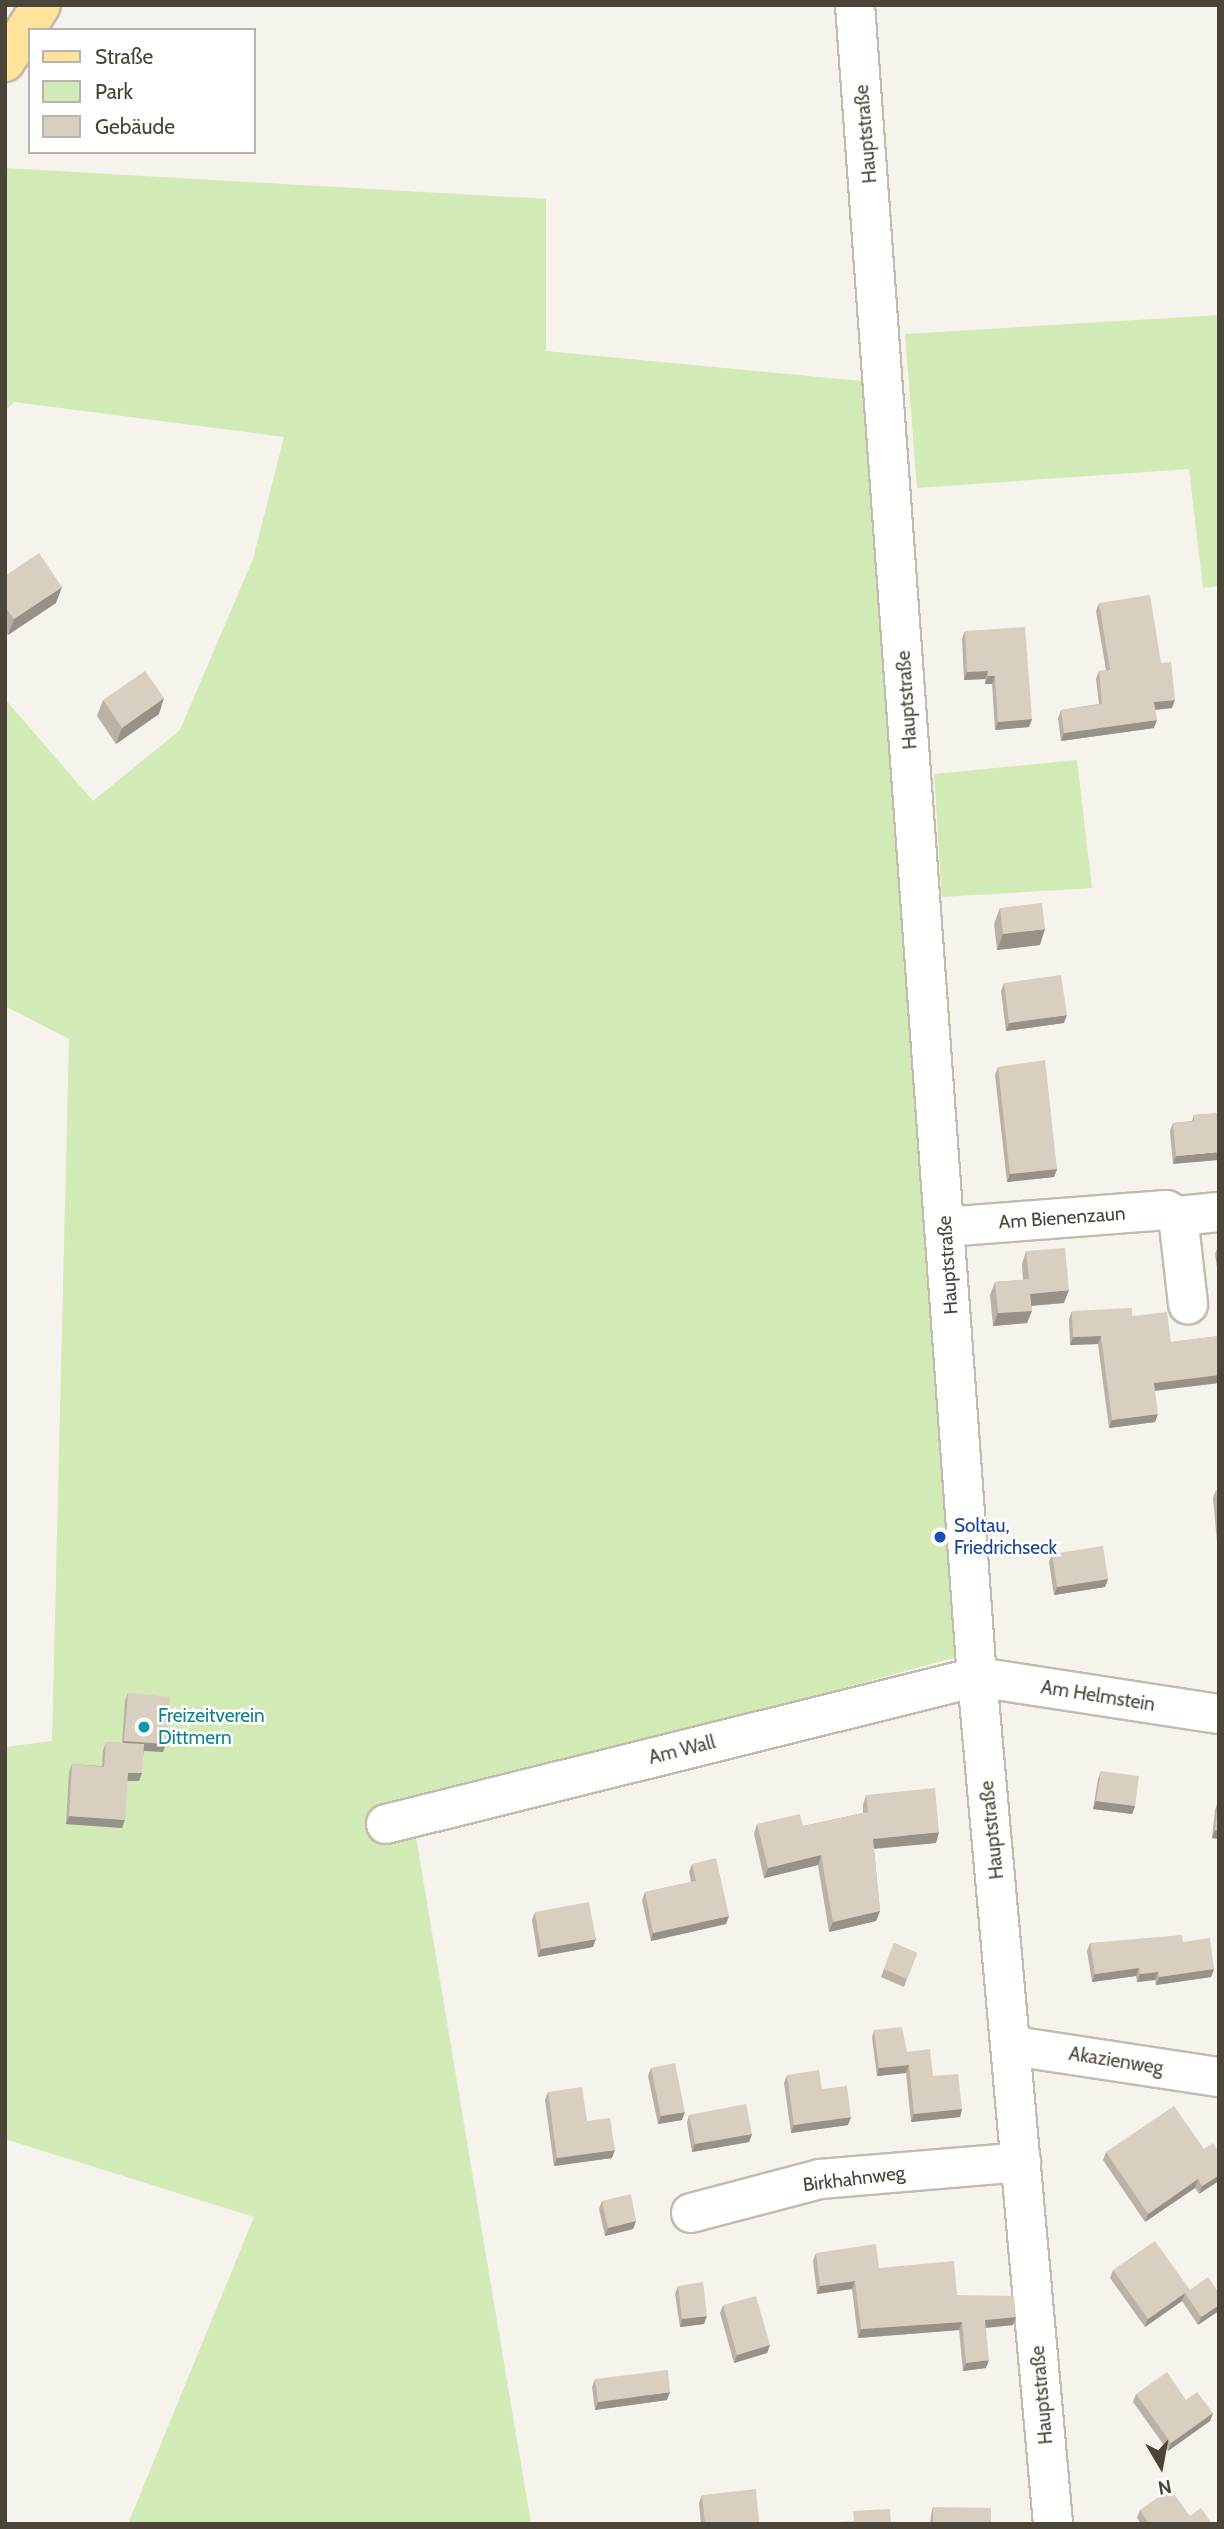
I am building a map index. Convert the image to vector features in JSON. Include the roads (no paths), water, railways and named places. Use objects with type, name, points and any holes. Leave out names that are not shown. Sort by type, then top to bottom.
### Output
[{"type":"main road","points":[[5,62],[41,5]]},
{"type":"street","name":"Hauptstraße","points":[[855,5],[977,1677],[1013,2046],[1054,2524]]},
{"type":"street","name":"Am Bienenzaun","points":[[945,1227],[1166,1210],[1178,1216],[1219,1212]]},
{"type":"street","points":[[1178,1216],[1188,1304]]},
{"type":"street","name":"Am Helmstein","points":[[977,1677],[1219,1714]]},
{"type":"street","name":"Am Wall","points":[[386,1824],[977,1677]]},
{"type":"street","name":"Akazienweg","points":[[1013,2046],[1219,2077]]},
{"type":"street","name":"Birkhahnweg","points":[[691,2213],[820,2179],[1021,2162]]},
{"type":"place","name":"Soltau, Friedrichseck","points":[[940,1537]]},
{"type":"place","name":"Freizeitverein Dittmern","points":[[144,1727]]}]
